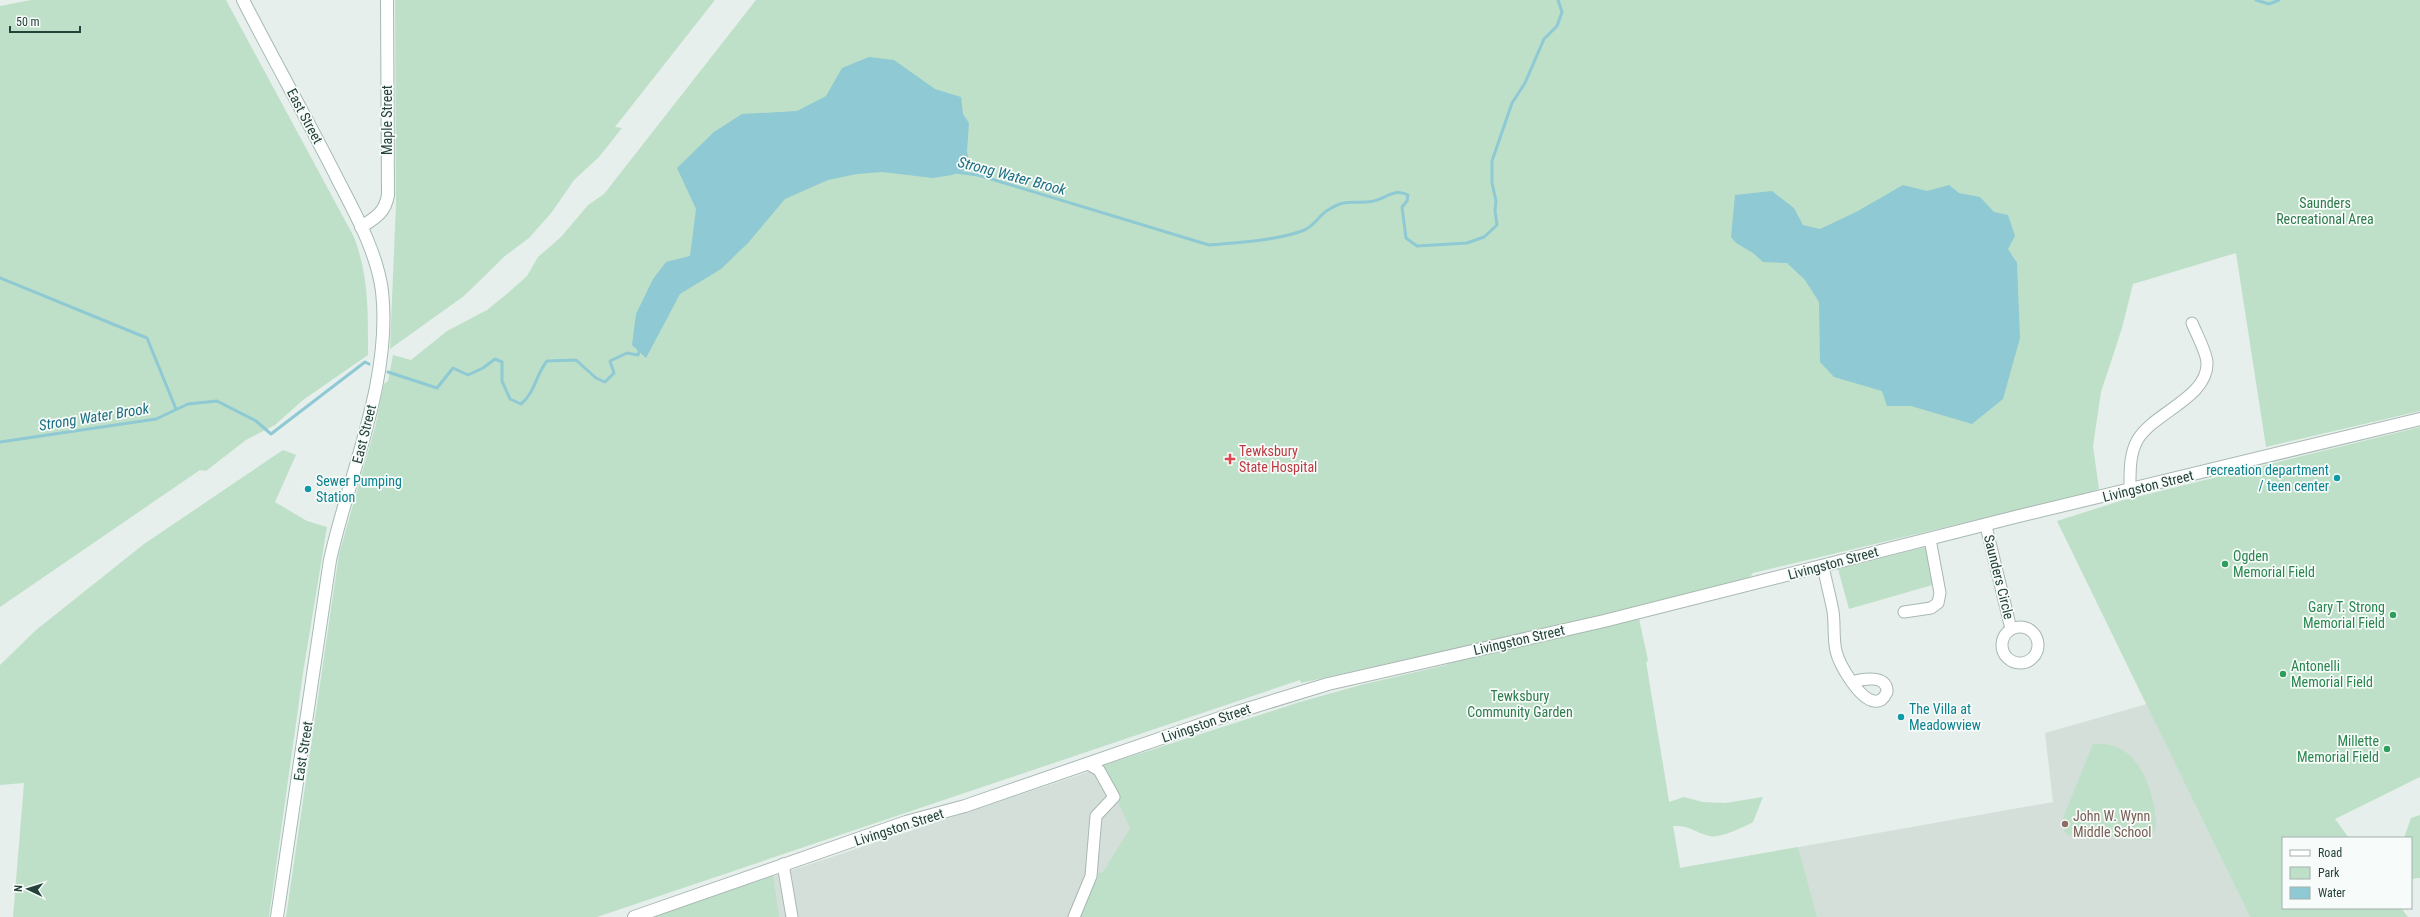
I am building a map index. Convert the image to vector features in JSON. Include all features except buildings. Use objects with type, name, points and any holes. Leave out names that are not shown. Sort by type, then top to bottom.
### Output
[{"type":"street","name":"East Street","points":[[243,0],[311,127],[361,227],[382,291],[379,362],[365,436],[336,531],[330,560],[277,917]]},
{"type":"street","name":"Maple Street","points":[[361,227],[381,214],[385,209],[388,195],[387,0]]},
{"type":"street","points":[[2130,490],[2132,459],[2138,440],[2158,418],[2195,392],[2204,377],[2208,362],[2192,323]]},
{"type":"street","name":"Livingston Street","points":[[634,917],[783,864],[850,843],[906,822],[965,806],[1236,712],[1346,679],[1542,636],[2420,419]]},
{"type":"street","name":"Saunders Circle","points":[[1986,526],[2012,629]]},
{"type":"street","points":[[1904,612],[1931,608],[1938,603],[1940,594],[1930,539]]},
{"type":"street","points":[[1823,566],[1833,612],[1837,653],[1852,682]]},
{"type":"street","points":[[1074,917],[1091,876],[1096,816],[1114,796],[1099,770],[1088,764]]},
{"type":"street","points":[[783,864],[792,917]]},
{"type":"shaded area","points":[[1639,619],[1680,868],[2053,802],[2045,733],[2147,704],[2250,917],[650,917],[1300,702],[1361,685]]},
{"type":"green space","points":[[31,0],[226,0],[354,237],[363,266],[367,295],[368,355],[303,400],[275,425],[246,440],[206,471],[200,470],[0,607],[0,6]]},
{"type":"green space","points":[[395,0],[715,0],[615,127],[622,128],[599,157],[574,180],[552,212],[529,238],[505,256],[464,296],[390,349],[396,203]]},
{"type":"green space","name":"Tewksbury State Hospital","points":[[756,0],[2420,0],[2420,411],[2266,447],[2236,253],[2133,284],[2122,328],[2101,392],[2093,446],[2099,489],[2085,494],[1753,573],[1748,580],[1699,593],[1301,683],[1300,680],[597,917],[286,917],[339,554],[375,427],[384,384],[388,381],[393,355],[411,360],[447,331],[487,310],[527,276],[538,257],[561,237],[588,205],[604,194]]},
{"type":"green space","points":[[2420,427],[2420,777],[2335,819],[2348,837],[2282,837],[2282,909],[2402,909],[2408,917],[2250,917],[2057,521],[2120,501]]},
{"type":"green space","points":[[283,450],[296,455],[275,502],[307,521],[327,527],[303,673],[269,917],[13,917],[24,783],[0,785],[0,665],[36,630],[144,544]]},
{"type":"green space","points":[[1926,547],[1936,584],[1849,609],[1838,569]]},
{"type":"green space","name":"Tewksbury Community Garden","points":[[1639,619],[1648,660],[1646,663],[1669,802],[1684,797],[1703,802],[1725,803],[1763,797],[1753,822],[1719,836],[1709,836],[1688,828],[1673,826],[1680,868],[1798,847],[1817,917],[1077,917],[1098,873],[1103,872],[1130,828],[1101,766],[1300,702],[1361,685],[1447,665],[1446,662]]},
{"type":"green space","points":[[2093,744],[2110,745],[2121,749],[2139,766],[2147,782],[2155,810],[2156,826],[2150,840],[2068,835],[2065,831],[2063,818]]},
{"type":"green space","points":[[2420,815],[2420,878],[2412,879],[2412,837],[2404,837],[2411,818]]},
{"type":"green space","points":[[773,875],[779,917],[650,917]]},
{"type":"water","points":[[869,57],[894,60],[935,89],[961,97],[963,114],[969,123],[967,151],[970,168],[952,175],[933,178],[882,172],[857,174],[828,180],[785,199],[748,243],[721,269],[680,294],[646,358],[632,345],[636,314],[653,279],[666,262],[690,256],[696,209],[677,168],[714,132],[742,114],[797,111],[826,96],[842,68]]},
{"type":"water","points":[[1903,185],[1927,191],[1949,185],[1959,193],[1980,197],[1994,212],[2008,215],[2015,236],[2008,249],[2017,263],[2020,338],[2003,399],[1972,424],[1911,406],[1887,406],[1882,391],[1834,377],[1820,362],[1819,302],[1805,280],[1787,263],[1763,262],[1753,253],[1736,243],[1731,237],[1735,195],[1772,191],[1794,208],[1803,225],[1820,229],[1856,212]]},
{"type":"waterway","name":"Strong Water Brook","points":[[956,172],[978,175],[1209,245],[1256,241],[1280,237],[1306,229],[1325,212],[1346,202],[1374,201],[1391,194],[1403,193],[1408,195],[1407,201],[1402,207],[1406,238],[1417,246],[1467,243],[1484,237],[1497,225],[1495,211],[1496,201],[1492,183],[1492,161],[1512,103],[1525,83],[1544,39],[1557,26],[1562,12],[1558,0]]},
{"type":"waterway","name":"Strong Water Brook","points":[[2256,0],[2269,4],[2279,0]]},
{"type":"waterway","points":[[0,278],[147,338],[176,409]]},
{"type":"waterway","name":"Strong Water Brook","points":[[388,372],[437,388],[453,368],[468,375],[483,368],[495,359],[502,362],[502,381],[510,399],[521,404],[526,400],[547,361],[576,360],[596,378],[605,382],[614,373],[610,361],[627,353],[638,355],[640,348]]},
{"type":"waterway","name":"Strong Water Brook","points":[[0,442],[156,419],[188,404],[217,401],[256,421],[271,434],[365,362],[369,364]]},
{"type":"place","name":"Tewksbury State Hospital","points":[[1230,459]]},
{"type":"place","name":"recreation department / teen center","points":[[2337,478]]},
{"type":"place","name":"Sewer Pumping Station","points":[[308,489]]},
{"type":"place","name":"Ogden Memorial Field","points":[[2225,564]]},
{"type":"place","name":"Gary T. Strong Memorial Field","points":[[2393,615]]},
{"type":"place","name":"Antonelli Memorial Field","points":[[2283,674]]},
{"type":"place","name":"The Villa at Meadowview","points":[[1901,717]]},
{"type":"place","name":"Millette Memorial Field","points":[[2387,749]]},
{"type":"place","name":"John W. Wynn Middle School","points":[[2065,824]]},
{"type":"park label","name":"Saunders Recreational Area","points":[[2325,212]]}]
